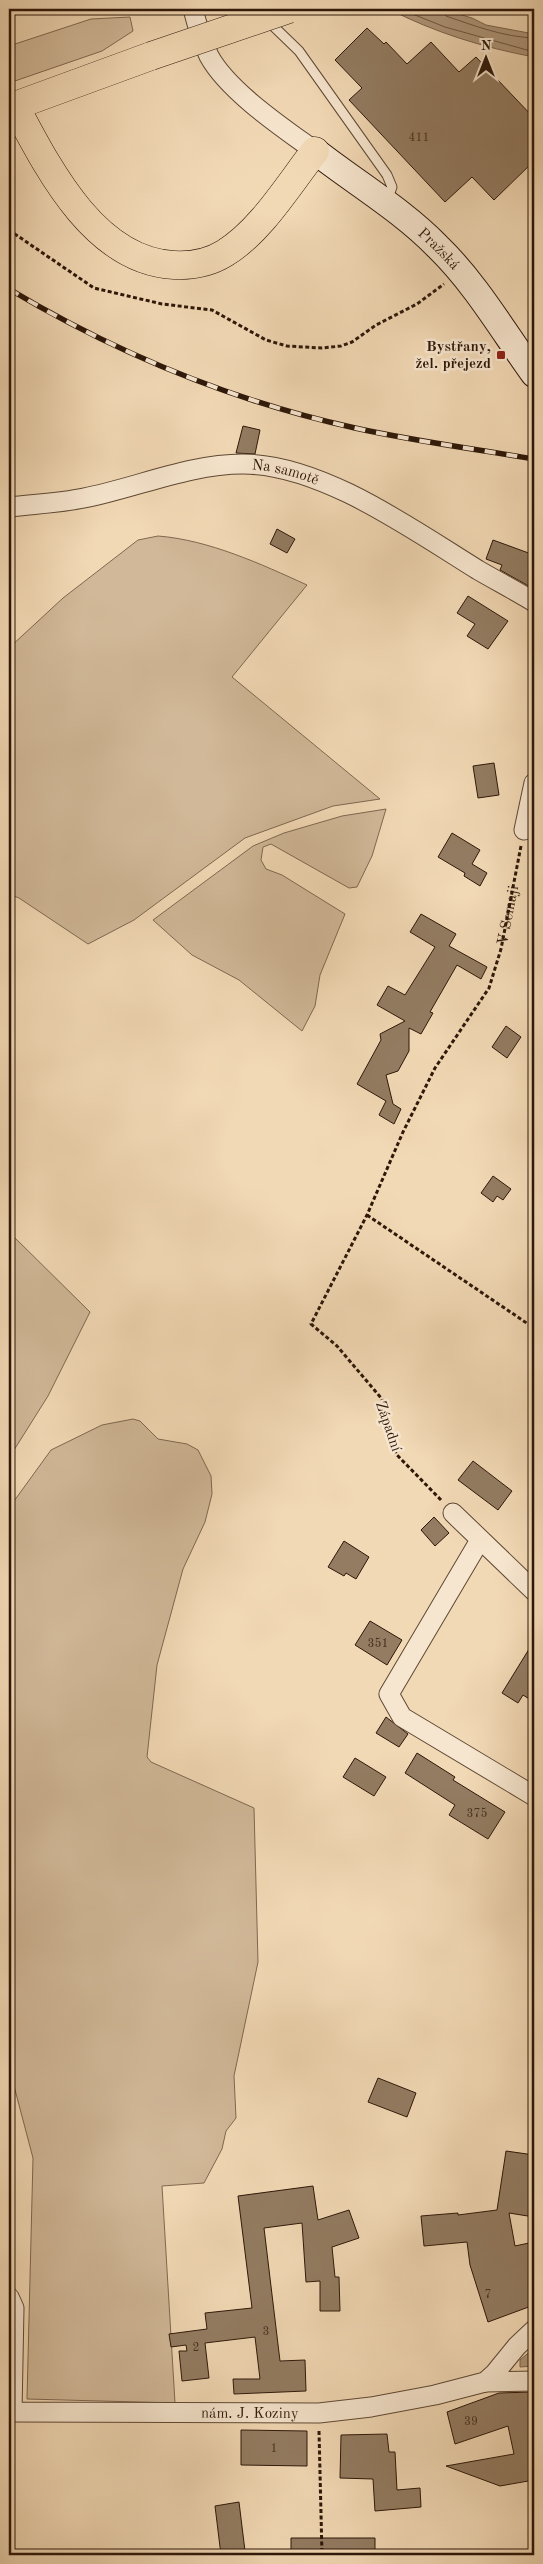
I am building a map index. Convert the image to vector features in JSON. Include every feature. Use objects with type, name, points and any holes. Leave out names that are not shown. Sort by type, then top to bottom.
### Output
[{"type":"main road","points":[[289,9],[151,56],[12,107],[52,172],[93,226],[119,248],[135,256],[166,265],[199,264],[213,260],[226,252],[251,232],[315,151]]},
{"type":"street","points":[[193,9],[206,48],[216,67],[270,118],[315,151]]},
{"type":"street","name":"Pražská","points":[[315,151],[428,236],[459,270],[534,374]]},
{"type":"street","name":"Na samotě","points":[[9,507],[83,499],[201,469],[242,464],[277,468],[315,479],[352,496],[415,530],[534,602]]},
{"type":"street","points":[[524,830],[534,783]]},
{"type":"street","points":[[454,1513],[534,1591]]},
{"type":"street","points":[[480,1540],[389,1694],[402,1717],[534,1796]]},
{"type":"street","name":"nám. J. Koziny","points":[[10,2299],[12,2412],[319,2413],[413,2400],[485,2382],[534,2381]]},
{"type":"street","name":"nám. J. Koziny","points":[[485,2382],[496,2374],[517,2346],[534,2330]]},
{"type":"lane","points":[[257,10],[299,51],[388,175],[392,187],[385,203]]},
{"type":"path","points":[[9,230],[94,288],[162,304],[212,310],[266,340],[308,348],[341,346],[352,342],[376,325],[424,300],[459,270]]},
{"type":"path","name":"V Semaji","points":[[367,1215],[402,1132],[435,1068],[489,988],[501,949],[506,912],[524,830]]},
{"type":"path","points":[[367,1215],[534,1328]]},
{"type":"path","name":"Západní","points":[[367,1215],[311,1324],[337,1346],[382,1399],[396,1454],[454,1513]]},
{"type":"path","points":[[319,2413],[322,2555]]},
{"type":"shaded area","points":[[130,17],[133,31],[102,51],[9,83],[9,46],[91,19]]},
{"type":"shaded area","points":[[158,536],[196,542],[234,554],[307,585],[232,677],[380,799],[333,806],[245,838],[134,920],[88,944],[19,898],[9,894],[9,648],[63,598],[138,540]]},
{"type":"shaded area","points":[[386,809],[372,856],[357,887],[349,888],[271,844],[263,847],[261,860],[266,869],[282,875],[345,914],[320,975],[315,1006],[302,1031],[239,980],[192,955],[153,920],[253,846],[284,833],[342,816]]},
{"type":"shaded area","points":[[9,1232],[90,1312],[48,1396],[9,1458]]},
{"type":"shaded area","points":[[133,1419],[140,1421],[158,1439],[187,1444],[198,1450],[211,1476],[212,1494],[205,1522],[183,1569],[157,1665],[147,1757],[151,1762],[254,1808],[258,1962],[234,2076],[236,2118],[226,2131],[222,2149],[204,2183],[162,2186],[175,2403],[27,2399],[33,2158],[9,2067],[9,1508],[51,1450],[102,1425]]},
{"type":"water","points":[[389,9],[442,9],[472,18],[486,25],[534,34],[534,57],[460,38],[423,25]]},
{"type":"water","points":[[533,2349],[534,2366],[520,2367],[520,2360]]},
{"type":"building","points":[[367,28],[384,44],[386,42],[407,64],[431,42],[459,72],[476,57],[534,118],[534,161],[494,200],[472,177],[445,202],[349,100],[362,88],[335,60]]},
{"type":"building","points":[[243,426],[260,430],[255,454],[236,453]]},
{"type":"building","points":[[277,529],[295,539],[287,553],[270,544]]},
{"type":"building","points":[[493,540],[534,555],[534,589],[500,570],[502,565],[486,559]]},
{"type":"building","points":[[468,596],[508,621],[488,649],[467,636],[475,624],[457,613]]},
{"type":"building","points":[[494,763],[499,795],[478,798],[473,766]]},
{"type":"building","points":[[452,833],[480,850],[472,864],[487,873],[480,886],[464,876],[465,873],[438,857]]},
{"type":"building","points":[[421,914],[456,934],[449,946],[487,967],[481,979],[457,965],[430,1012],[433,1013],[421,1034],[409,1028],[409,1051],[398,1071],[386,1075],[393,1104],[401,1109],[394,1124],[379,1115],[386,1101],[357,1084],[381,1040],[380,1034],[405,1021],[377,1005],[388,986],[405,995],[435,947],[410,932]]},
{"type":"building","points":[[506,1026],[521,1037],[507,1058],[492,1047]]},
{"type":"building","points":[[493,1176],[511,1189],[503,1200],[497,1196],[493,1202],[481,1193]]},
{"type":"building","points":[[473,1461],[512,1491],[498,1510],[458,1480]]},
{"type":"building","points":[[434,1517],[449,1533],[435,1546],[421,1530]]},
{"type":"building","points":[[344,1541],[369,1557],[356,1579],[346,1573],[344,1576],[328,1567]]},
{"type":"building","points":[[370,1621],[402,1640],[387,1665],[355,1645]]},
{"type":"building","points":[[534,1641],[534,1702],[523,1695],[518,1703],[502,1693]]},
{"type":"building","points":[[386,1717],[408,1734],[399,1747],[376,1733]]},
{"type":"building","points":[[417,1753],[455,1777],[453,1780],[505,1812],[488,1839],[449,1815],[455,1805],[405,1773]]},
{"type":"building","points":[[355,1758],[386,1777],[374,1796],[343,1777]]},
{"type":"building","points":[[378,2078],[416,2093],[407,2117],[368,2102]]},
{"type":"building","points":[[506,2151],[534,2155],[534,2217],[509,2213],[515,2246],[529,2243],[532,2262],[534,2261],[534,2305],[488,2322],[470,2265],[467,2242],[424,2246],[421,2216],[458,2213],[458,2215],[497,2210]]},
{"type":"building","points":[[313,2186],[318,2220],[349,2210],[359,2238],[332,2247],[335,2277],[339,2277],[340,2311],[320,2311],[320,2281],[306,2282],[302,2223],[264,2228],[280,2361],[305,2360],[306,2391],[234,2394],[233,2379],[260,2379],[255,2337],[205,2343],[209,2378],[182,2381],[179,2351],[187,2351],[186,2345],[171,2347],[169,2334],[207,2329],[205,2313],[252,2308],[238,2196]]},
{"type":"building","points":[[531,2392],[534,2480],[500,2486],[446,2466],[514,2454],[508,2426],[455,2444],[447,2412],[499,2393]]},
{"type":"building","points":[[241,2430],[307,2431],[307,2466],[241,2465]]},
{"type":"building","points":[[387,2434],[389,2452],[395,2452],[397,2490],[420,2488],[421,2507],[375,2511],[373,2479],[340,2478],[341,2435]]},
{"type":"building","points":[[239,2502],[245,2551],[221,2555],[215,2506]]},
{"type":"building","points":[[291,2538],[375,2538],[375,2555],[291,2555]]},
{"type":"railway","points":[[9,289],[91,334],[133,354],[220,389],[265,404],[309,417],[377,433],[534,459]]},
{"type":"place","name":"Bystřany, žel. přejezd","points":[[501,355]]}]
